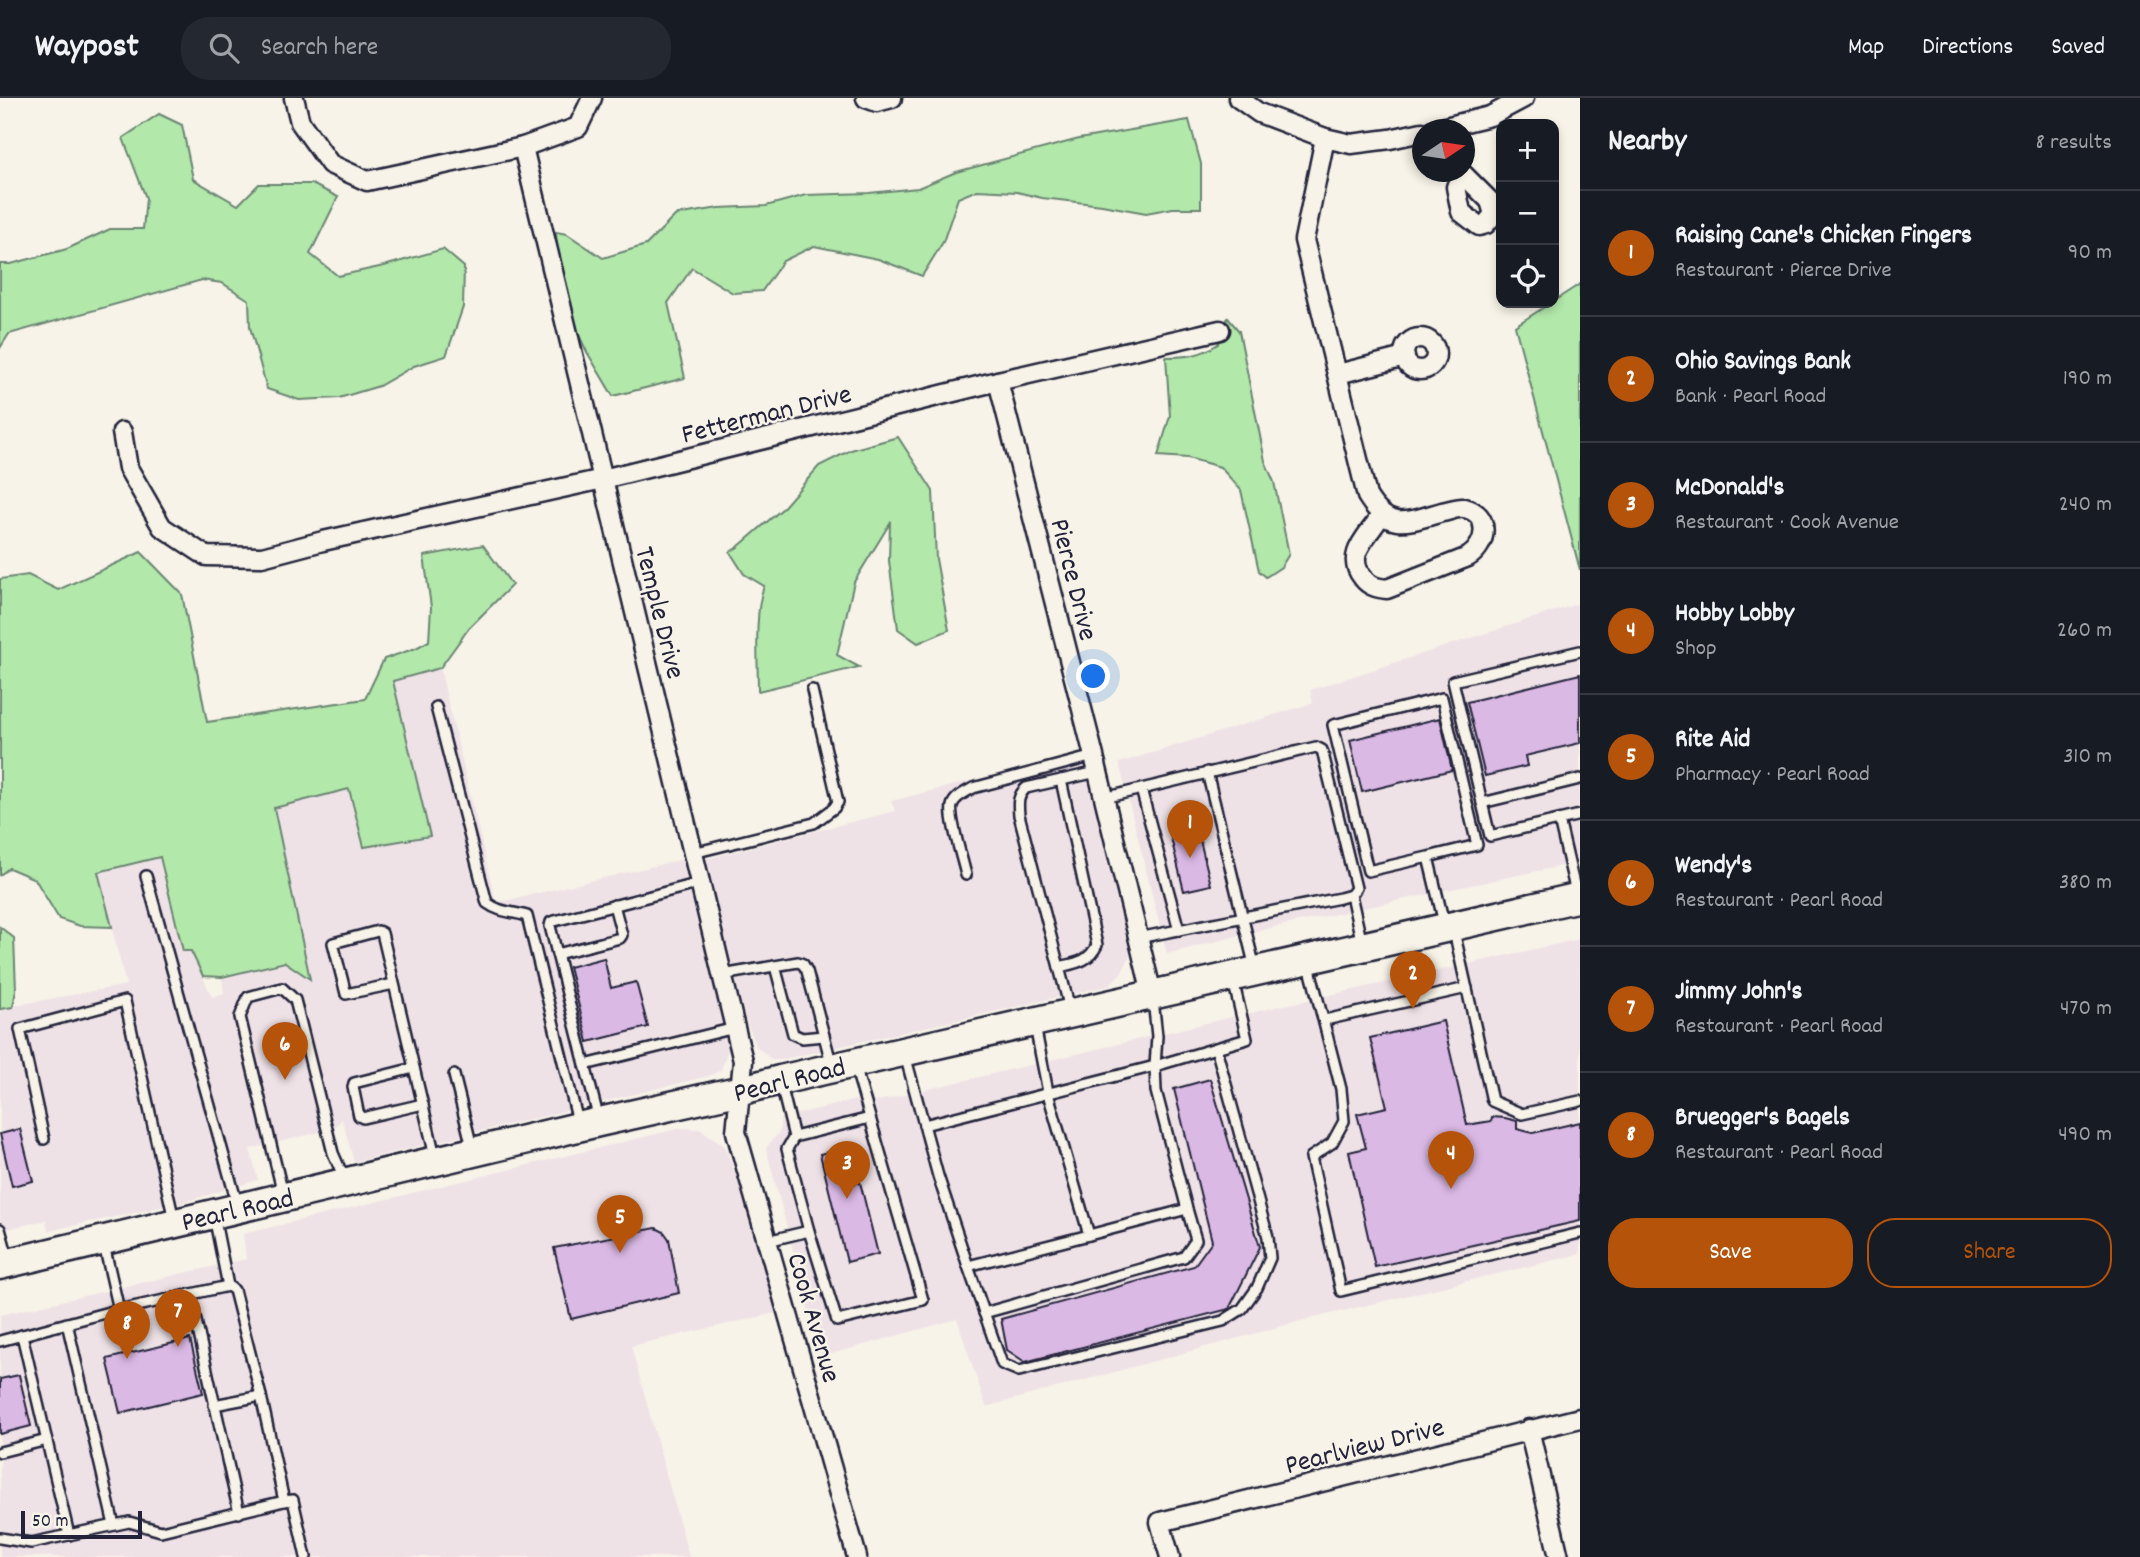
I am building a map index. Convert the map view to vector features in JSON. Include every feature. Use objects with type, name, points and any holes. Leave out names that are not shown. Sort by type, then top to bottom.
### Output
[{"type":"main road","name":"Pearl Road","points":[[4,1264],[843,1065],[1579,897]]},
{"type":"street","points":[[294,98],[300,122],[330,164],[367,181],[523,147],[578,127],[592,98]]},
{"type":"street","points":[[866,98],[877,102],[892,98]]},
{"type":"street","points":[[1238,98],[1259,113],[1325,138],[1351,144],[1412,134]]},
{"type":"street","points":[[1475,120],[1490,116],[1524,98]]},
{"type":"street","points":[[1325,138],[1304,240],[1367,496],[1381,515],[1397,522],[1410,522],[1465,508],[1479,517],[1484,530],[1483,540],[1476,553],[1468,557],[1387,589],[1377,587],[1366,582],[1359,572],[1356,555],[1360,543],[1381,515]]},
{"type":"street","name":"Temple Drive","points":[[523,147],[743,1061],[742,1090]]},
{"type":"street","name":"Fetterman Drive","points":[[122,432],[128,468],[162,527],[206,556],[262,557],[603,479],[998,381],[1220,330]]},
{"type":"street","points":[[1338,374],[1405,357]]},
{"type":"street","name":"Pierce Drive","points":[[998,381],[1152,995]]},
{"type":"street","name":"Cook Avenue","points":[[742,1090],[736,1132],[857,1557]]},
{"type":"street","name":"Pearlview Drive","points":[[1170,1557],[1160,1522],[1580,1418]]},
{"type":"street","points":[[1529,1429],[1559,1557]]},
{"type":"lane","points":[[1580,651],[1453,681],[1490,836],[1580,815]]},
{"type":"lane","points":[[693,853],[814,823],[834,808],[838,802],[812,690]]},
{"type":"lane","points":[[1443,698],[1477,845],[1428,857],[1368,871],[1333,725],[1443,698]]},
{"type":"lane","points":[[436,707],[487,903],[499,912],[514,912],[527,916],[589,1125]]},
{"type":"lane","points":[[1104,798],[1311,747],[1322,750],[1356,888],[1351,895],[1138,938]]},
{"type":"lane","points":[[1072,1013],[1019,815],[1018,800],[1021,792],[1026,789],[1061,780],[1096,764]]},
{"type":"lane","points":[[966,875],[952,818],[952,806],[963,793],[974,788],[1096,764]]},
{"type":"lane","points":[[924,1125],[1154,1066],[1247,1039],[1243,917],[1207,772]]},
{"type":"lane","points":[[1482,803],[1580,779]]},
{"type":"lane","points":[[1059,967],[1085,961],[1094,951],[1097,938],[1061,780]]},
{"type":"lane","points":[[1141,789],[1179,930]]},
{"type":"lane","points":[[1559,820],[1579,897]]},
{"type":"lane","points":[[1428,857],[1466,988],[1492,1101],[1522,1114],[1580,1101]]},
{"type":"lane","points":[[146,876],[226,1211],[228,1286]]},
{"type":"lane","points":[[589,1125],[584,1065],[551,922],[700,883]]},
{"type":"lane","points":[[1351,895],[1362,947]]},
{"type":"lane","points":[[557,954],[620,938],[622,935],[614,905]]},
{"type":"lane","points":[[394,984],[346,995],[333,943],[380,931],[394,984],[436,1161]]},
{"type":"lane","points":[[1307,959],[1341,1089],[1344,1121],[1332,1143],[1311,1157],[1342,1291],[1580,1233]]},
{"type":"lane","points":[[722,975],[798,962],[803,964],[824,1036],[843,1065],[870,1118],[923,1300],[837,1321],[808,1231],[787,1149],[793,1137],[780,1080]]},
{"type":"lane","points":[[775,966],[793,1034],[802,1038],[824,1036]]},
{"type":"lane","points":[[284,1198],[240,1017],[248,997],[282,988],[295,1000],[333,1153],[346,1182]]},
{"type":"lane","points":[[1325,1020],[1466,988]]},
{"type":"lane","points":[[985,1313],[1184,1257],[1196,1240],[1156,1091],[1154,1066],[1157,1036],[1152,995]]},
{"type":"lane","points":[[44,1139],[20,1029],[125,1001],[175,1223]]},
{"type":"lane","points":[[1034,1021],[1048,1092],[1089,1236]]},
{"type":"lane","points":[[584,1065],[735,1028]]},
{"type":"lane","points":[[904,1051],[938,1176],[1002,1364],[1019,1371],[1223,1321],[1242,1308],[1258,1288],[1270,1258],[1268,1237],[1216,1048]]},
{"type":"lane","points":[[414,1068],[353,1084],[359,1116],[363,1118],[423,1104]]},
{"type":"lane","points":[[454,1075],[474,1152]]},
{"type":"lane","points":[[793,1137],[870,1118]]},
{"type":"lane","points":[[968,1266],[1188,1209]]},
{"type":"lane","points":[[0,1229],[4,1264]]},
{"type":"lane","points":[[767,1241],[808,1231]]},
{"type":"lane","points":[[103,1241],[120,1310]]},
{"type":"lane","points":[[0,1341],[228,1286],[234,1290],[261,1395],[284,1502]]},
{"type":"lane","points":[[190,1294],[239,1513]]},
{"type":"lane","points":[[67,1323],[114,1525]]},
{"type":"lane","points":[[22,1335],[69,1535]]},
{"type":"lane","points":[[214,1405],[261,1395]]},
{"type":"lane","points":[[0,1452],[47,1440]]},
{"type":"lane","points":[[0,1538],[31,1543],[129,1522],[161,1531],[293,1500],[306,1557]]},
{"type":"shaded area","points":[[1580,603],[1580,862],[1252,932],[1167,954],[1119,763],[1313,703],[1310,690]]},
{"type":"shaded area","points":[[440,668],[496,903],[684,859],[726,1019],[729,1046],[721,1070],[709,1076],[354,1162],[342,1119],[333,1129],[250,1149],[258,1180],[181,1203],[48,1231],[46,1220],[0,1231],[0,1008],[126,985],[98,872],[160,857],[183,951],[191,951],[212,997],[224,993],[222,977],[285,962],[309,978],[274,808],[350,789],[393,681]]},
{"type":"shaded area","points":[[1085,752],[1125,922],[1130,956],[1122,972],[1108,986],[780,1060],[771,1059],[757,1047],[746,1021],[705,859],[895,811],[891,801]]},
{"type":"shaded area","points":[[1580,939],[1580,1254],[1297,1322],[986,1407],[957,1319],[821,1357],[766,1148],[780,1131],[780,1118],[872,1096],[874,1102],[1223,1019]]},
{"type":"shaded area","points":[[681,1128],[700,1129],[725,1146],[757,1235],[776,1313],[631,1346],[689,1557],[0,1557],[0,1315],[246,1259],[243,1234]]},
{"type":"green space","points":[[159,114],[182,125],[193,179],[238,205],[259,184],[312,184],[338,197],[310,254],[338,276],[443,249],[464,267],[463,307],[446,356],[414,366],[379,386],[339,398],[299,400],[267,389],[250,327],[249,300],[222,283],[202,280],[9,334],[0,348],[0,264],[11,264],[67,249],[110,229],[143,229],[146,198],[123,138]]},
{"type":"green space","points":[[1189,120],[1201,164],[1201,208],[1173,208],[1146,213],[1017,192],[977,190],[958,198],[943,242],[922,276],[878,259],[814,246],[783,261],[762,291],[733,293],[692,268],[668,303],[685,378],[613,396],[587,352],[561,297],[556,232],[567,234],[603,258],[646,245],[676,215],[719,208],[766,206],[806,195],[918,188],[956,172],[1079,139]]},
{"type":"green space","points":[[1580,284],[1580,570],[1515,326],[1543,308],[1559,308],[1559,298]]},
{"type":"green space","points":[[1228,318],[1239,331],[1265,461],[1274,482],[1289,554],[1281,567],[1266,577],[1259,571],[1241,490],[1220,467],[1188,458],[1158,456],[1170,416],[1166,357],[1193,355],[1218,344],[1220,330]]},
{"type":"green space","points":[[898,437],[933,491],[936,559],[949,630],[918,643],[898,629],[889,561],[890,523],[854,582],[837,655],[859,667],[758,691],[758,623],[764,586],[744,574],[730,552],[782,509],[819,466],[851,450]]},
{"type":"green space","points":[[483,545],[512,585],[469,628],[440,668],[393,681],[430,836],[364,847],[349,789],[274,808],[310,979],[285,962],[222,977],[203,976],[191,951],[183,951],[160,857],[98,872],[112,927],[80,926],[59,919],[35,879],[9,868],[0,875],[0,579],[28,575],[58,590],[141,552],[182,594],[207,722],[365,699],[384,659],[429,641],[431,607],[424,556]]},
{"type":"green space","points":[[0,927],[14,938],[16,990],[13,1007],[0,1009]]},
{"type":"building","points":[[1580,674],[1580,743],[1525,756],[1527,766],[1485,776],[1467,702]]},
{"type":"building","points":[[1440,718],[1452,770],[1362,792],[1350,740]]},
{"type":"building","points":[[1197,828],[1211,885],[1184,891],[1170,834]]},
{"type":"building","points":[[604,958],[611,988],[636,982],[648,1027],[588,1042],[569,967]]},
{"type":"building","points":[[1443,1021],[1467,1125],[1491,1121],[1492,1117],[1505,1118],[1517,1121],[1517,1129],[1533,1133],[1580,1122],[1580,1221],[1375,1267],[1349,1152],[1366,1148],[1357,1114],[1387,1107],[1370,1038]]},
{"type":"building","points":[[1210,1079],[1260,1247],[1229,1309],[1025,1362],[1007,1350],[1001,1319],[1194,1266],[1212,1241],[1174,1089]]},
{"type":"building","points":[[20,1129],[33,1181],[12,1186],[0,1134]]},
{"type":"building","points":[[843,1148],[852,1184],[860,1182],[878,1254],[847,1262],[820,1154]]},
{"type":"building","points":[[656,1228],[664,1232],[669,1239],[679,1293],[571,1319],[554,1248]]},
{"type":"building","points":[[190,1339],[203,1393],[120,1413],[107,1359]]},
{"type":"building","points":[[19,1375],[31,1426],[0,1434],[0,1379]]},
{"type":"place","name":"Raising Cane's Chicken Fingers","points":[[1190,858]]},
{"type":"place","name":"Ohio Savings Bank","points":[[1413,1009]]},
{"type":"place","name":"Wendy's","points":[[285,1080]]},
{"type":"place","name":"Hobby Lobby","points":[[1451,1189]]},
{"type":"place","name":"McDonald's","points":[[847,1199]]},
{"type":"place","name":"Rite Aid","points":[[620,1253]]},
{"type":"place","name":"Jimmy John's","points":[[178,1347]]},
{"type":"place","name":"Bruegger's Bagels","points":[[127,1359]]}]
